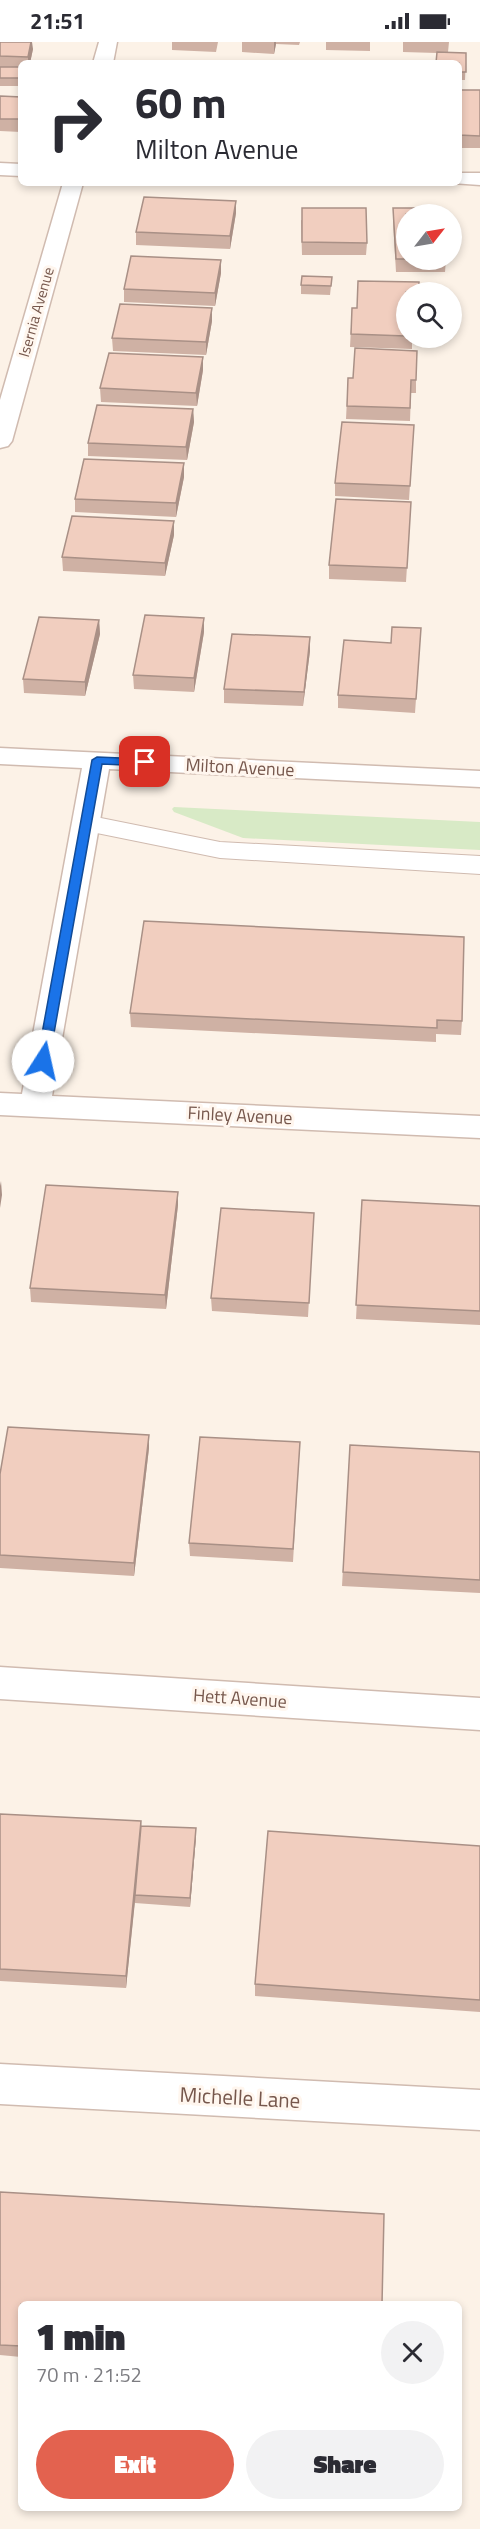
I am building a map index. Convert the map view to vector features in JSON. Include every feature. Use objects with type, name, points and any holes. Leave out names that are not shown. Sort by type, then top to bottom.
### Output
[{"type":"street","points":[[104,60],[108,42]]},
{"type":"street","points":[[0,169],[18,170]]},
{"type":"street","points":[[462,179],[480,179]]},
{"type":"street","name":"Isernia Avenue","points":[[0,441],[5,406],[72,186]]},
{"type":"street","name":"Milton Avenue","points":[[0,756],[480,779]]},
{"type":"street","points":[[35,1106],[97,760]]},
{"type":"street","name":"Finley Avenue","points":[[0,1104],[480,1127]]},
{"type":"street","name":"Hett Avenue","points":[[0,1683],[480,1714]]},
{"type":"street","name":"Michelle Lane","points":[[0,2084],[480,2110]]},
{"type":"lane","points":[[86,824],[220,850],[480,865]]},
{"type":"green space","points":[[174,807],[480,822],[480,850],[243,838],[174,812],[172,809]]},
{"type":"building","points":[[0,42],[31,42],[28,57],[0,56]]},
{"type":"building","points":[[437,52],[466,53],[466,72],[462,72],[462,60],[436,60]]},
{"type":"building","points":[[0,67],[18,67],[18,78],[0,78]]},
{"type":"building","points":[[462,90],[480,90],[480,136],[462,135]]},
{"type":"building","points":[[0,96],[18,97],[18,119],[0,119]]},
{"type":"building","points":[[144,197],[236,201],[230,236],[136,232]]},
{"type":"building","points":[[302,208],[366,208],[367,243],[302,242]]},
{"type":"building","points":[[393,208],[396,208],[396,259]]},
{"type":"building","points":[[131,256],[221,260],[215,293],[124,289]]},
{"type":"building","points":[[302,276],[332,277],[331,286],[301,285]]},
{"type":"building","points":[[358,281],[419,282],[396,282],[396,336],[351,334],[352,308],[357,308]]},
{"type":"building","points":[[120,304],[212,308],[206,342],[112,338]]},
{"type":"building","points":[[355,348],[417,351],[416,380],[411,380],[410,408],[347,406],[348,378],[353,378]]},
{"type":"building","points":[[109,353],[203,357],[196,393],[100,388]]},
{"type":"building","points":[[97,405],[193,409],[186,447],[88,443]]},
{"type":"building","points":[[342,422],[414,425],[410,486],[335,483]]},
{"type":"building","points":[[84,459],[184,463],[176,503],[75,499]]},
{"type":"building","points":[[336,499],[411,502],[407,568],[329,565]]},
{"type":"building","points":[[72,516],[174,521],[165,563],[62,557]]},
{"type":"building","points":[[145,615],[204,618],[194,678],[133,675]]},
{"type":"building","points":[[39,617],[99,620],[85,682],[23,679]]},
{"type":"building","points":[[392,627],[421,628],[416,699],[338,695],[344,640],[391,643]]},
{"type":"building","points":[[232,634],[310,637],[304,692],[224,689]]},
{"type":"building","points":[[144,921],[464,937],[462,1021],[437,1020],[437,1028],[130,1013]]},
{"type":"building","points":[[46,1185],[178,1192],[165,1295],[30,1288]]},
{"type":"building","points":[[362,1200],[480,1206],[480,1311],[356,1305]]},
{"type":"building","points":[[221,1208],[314,1213],[309,1303],[211,1298]]},
{"type":"building","points":[[8,1427],[149,1435],[134,1563],[0,1555],[0,1474]]},
{"type":"building","points":[[200,1437],[300,1442],[293,1549],[189,1543]]},
{"type":"building","points":[[350,1445],[480,1452],[480,1580],[343,1572]]},
{"type":"building","points":[[0,1814],[141,1821],[126,1976],[0,1969]]},
{"type":"building","points":[[141,1826],[196,1828],[190,1898],[135,1895]]},
{"type":"building","points":[[268,1831],[480,1846],[480,2000],[255,1984]]},
{"type":"building","points":[[0,2192],[384,2214],[382,2301],[18,2301],[18,2346],[0,2345]]},
{"type":"route","points":[[43,1061],[97,760],[145,762]]}]
